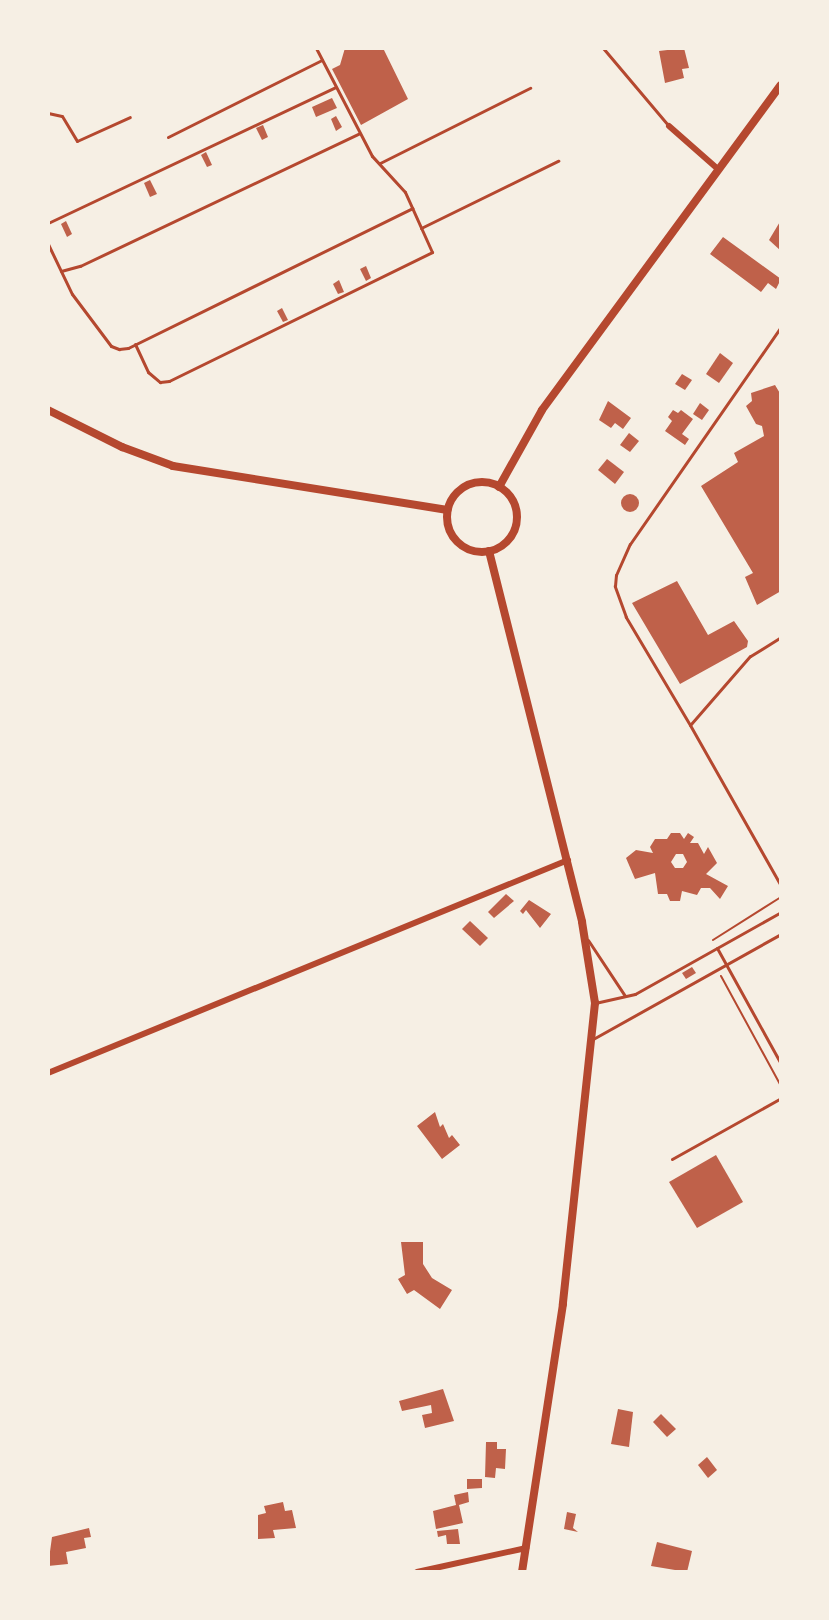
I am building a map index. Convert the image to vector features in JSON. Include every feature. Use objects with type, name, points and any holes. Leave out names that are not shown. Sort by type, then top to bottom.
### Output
[{"type":"street","points":[[500,487],[542,410],[781,85]]},
{"type":"street","points":[[669,126],[718,170]]},
{"type":"street","points":[[48,410],[122,447],[173,466],[448,510]]},
{"type":"street","points":[[478,482],[500,487],[515,505],[515,528],[500,546],[489,551],[467,548],[458,542],[447,522],[448,510],[458,491],[478,482]]},
{"type":"street","points":[[489,551],[568,860],[585,935],[595,1003],[593,1039],[563,1304],[522,1572]]},
{"type":"street","points":[[48,1073],[568,860]]},
{"type":"street","points":[[417,1572],[526,1548]]},
{"type":"lane","points":[[135,344],[148,372],[160,382],[169,381],[422,259],[432,252],[405,192],[359,134],[316,48]]},
{"type":"lane","points":[[603,48],[669,126]]},
{"type":"lane","points":[[168,137],[322,60]]},
{"type":"lane","points":[[48,223],[336,87]]},
{"type":"lane","points":[[380,163],[530,88]]},
{"type":"lane","points":[[48,113],[62,116],[77,141],[130,117]]},
{"type":"lane","points":[[61,271],[80,266],[348,135],[359,134]]},
{"type":"lane","points":[[421,228],[558,161]]},
{"type":"lane","points":[[48,244],[72,294],[111,346],[119,349],[135,344],[412,208]]},
{"type":"lane","points":[[781,327],[630,544],[616,575],[615,586],[626,617],[781,886]]},
{"type":"lane","points":[[690,725],[750,656],[781,637]]},
{"type":"lane","points":[[595,1003],[625,996],[781,912]]},
{"type":"lane","points":[[593,1039],[781,934]]},
{"type":"lane","points":[[585,935],[625,996]]},
{"type":"lane","points":[[717,948],[781,1064]]},
{"type":"lane","points":[[672,1159],[781,1098]]},
{"type":"path","points":[[717,948],[712,939],[781,897]]},
{"type":"path","points":[[721,976],[781,1086]]},
{"type":"building","points":[[345,48],[383,48],[408,99],[361,125],[332,69],[340,65]]},
{"type":"building","points":[[684,48],[689,68],[682,69],[684,78],[665,83],[659,51]]},
{"type":"building","points":[[332,98],[337,108],[316,117],[312,107]]},
{"type":"building","points":[[336,116],[342,127],[336,131],[331,119]]},
{"type":"building","points":[[263,125],[268,137],[262,140],[256,128]]},
{"type":"building","points":[[206,152],[212,165],[207,167],[201,155]]},
{"type":"building","points":[[150,180],[157,194],[150,197],[144,183]]},
{"type":"building","points":[[781,220],[781,251],[769,240]]},
{"type":"building","points":[[66,221],[72,234],[67,237],[61,224]]},
{"type":"building","points":[[723,237],[781,279],[776,289],[768,283],[761,292],[710,254]]},
{"type":"building","points":[[366,266],[371,278],[366,281],[360,269]]},
{"type":"building","points":[[339,280],[344,292],[338,294],[333,284]]},
{"type":"building","points":[[282,308],[288,320],[283,322],[277,311]]},
{"type":"building","points":[[720,353],[733,363],[719,383],[706,374]]},
{"type":"building","points":[[682,374],[692,380],[685,390],[675,384]]},
{"type":"building","points":[[775,385],[781,395],[781,591],[757,605],[745,577],[753,573],[701,486],[738,462],[734,453],[764,436],[762,426],[756,424],[746,406],[752,401],[751,393]]},
{"type":"building","points":[[608,401],[631,418],[623,429],[615,423],[611,428],[599,420]]},
{"type":"building","points":[[700,403],[709,410],[702,420],[693,414]]},
{"type":"building","points":[[673,410],[678,413],[681,410],[693,419],[682,434],[689,439],[685,445],[665,431],[672,421],[668,417]]},
{"type":"building","points":[[629,433],[639,441],[630,452],[620,445]]},
{"type":"building","points":[[607,459],[624,472],[615,484],[598,470]]},
{"type":"building","points":[[630,494],[636,497],[639,503],[636,509],[630,512],[624,509],[621,503],[624,497]]},
{"type":"building","points":[[677,581],[708,635],[734,621],[748,641],[747,647],[680,684],[632,603]]},
{"type":"building","points":[[671,833],[680,833],[684,839],[688,833],[694,837],[690,843],[698,843],[704,854],[708,847],[717,863],[706,874],[728,886],[720,899],[710,888],[701,888],[697,895],[682,891],[680,901],[670,901],[667,894],[658,894],[655,873],[635,879],[626,858],[636,850],[653,853],[650,847],[655,839],[667,839]],"holes":[[[676,854],[683,854],[687,862],[683,868],[675,868],[671,862]]]},
{"type":"building","points":[[506,894],[514,901],[494,918],[488,912]]},
{"type":"building","points":[[529,900],[551,914],[540,928],[526,910],[523,914],[520,911]]},
{"type":"building","points":[[470,921],[488,938],[480,946],[462,929]]},
{"type":"building","points":[[692,967],[696,973],[686,979],[682,973]]},
{"type":"building","points":[[435,1112],[440,1127],[443,1124],[449,1138],[452,1135],[460,1145],[442,1159],[417,1126]]},
{"type":"building","points":[[716,1155],[743,1202],[697,1228],[669,1182]]},
{"type":"building","points":[[401,1242],[423,1242],[423,1264],[432,1278],[452,1290],[440,1309],[414,1290],[407,1294],[398,1279],[405,1275]]},
{"type":"building","points":[[443,1389],[454,1421],[425,1428],[422,1415],[432,1413],[431,1405],[402,1411],[399,1401]]},
{"type":"building","points":[[618,1409],[633,1412],[629,1447],[611,1444]]},
{"type":"building","points":[[661,1414],[676,1429],[667,1437],[653,1422]]},
{"type":"building","points":[[486,1442],[497,1442],[497,1449],[506,1449],[505,1469],[496,1468],[495,1478],[485,1477]]},
{"type":"building","points":[[707,1457],[717,1470],[708,1478],[698,1465]]},
{"type":"building","points":[[467,1479],[482,1479],[482,1488],[467,1489]]},
{"type":"building","points":[[468,1492],[469,1502],[459,1505],[463,1523],[436,1529],[433,1511],[456,1505],[454,1495]]},
{"type":"building","points":[[283,1502],[285,1511],[292,1510],[296,1528],[273,1530],[275,1538],[258,1539],[258,1515],[266,1513],[264,1506]]},
{"type":"building","points":[[567,1512],[576,1514],[573,1528],[578,1532],[564,1529]]},
{"type":"building","points":[[89,1528],[91,1537],[84,1538],[86,1548],[66,1552],[68,1564],[48,1566],[52,1537]]},
{"type":"building","points":[[458,1529],[460,1544],[447,1544],[446,1535],[438,1537],[437,1531]]},
{"type":"building","points":[[657,1542],[692,1551],[687,1572],[651,1566]]}]
